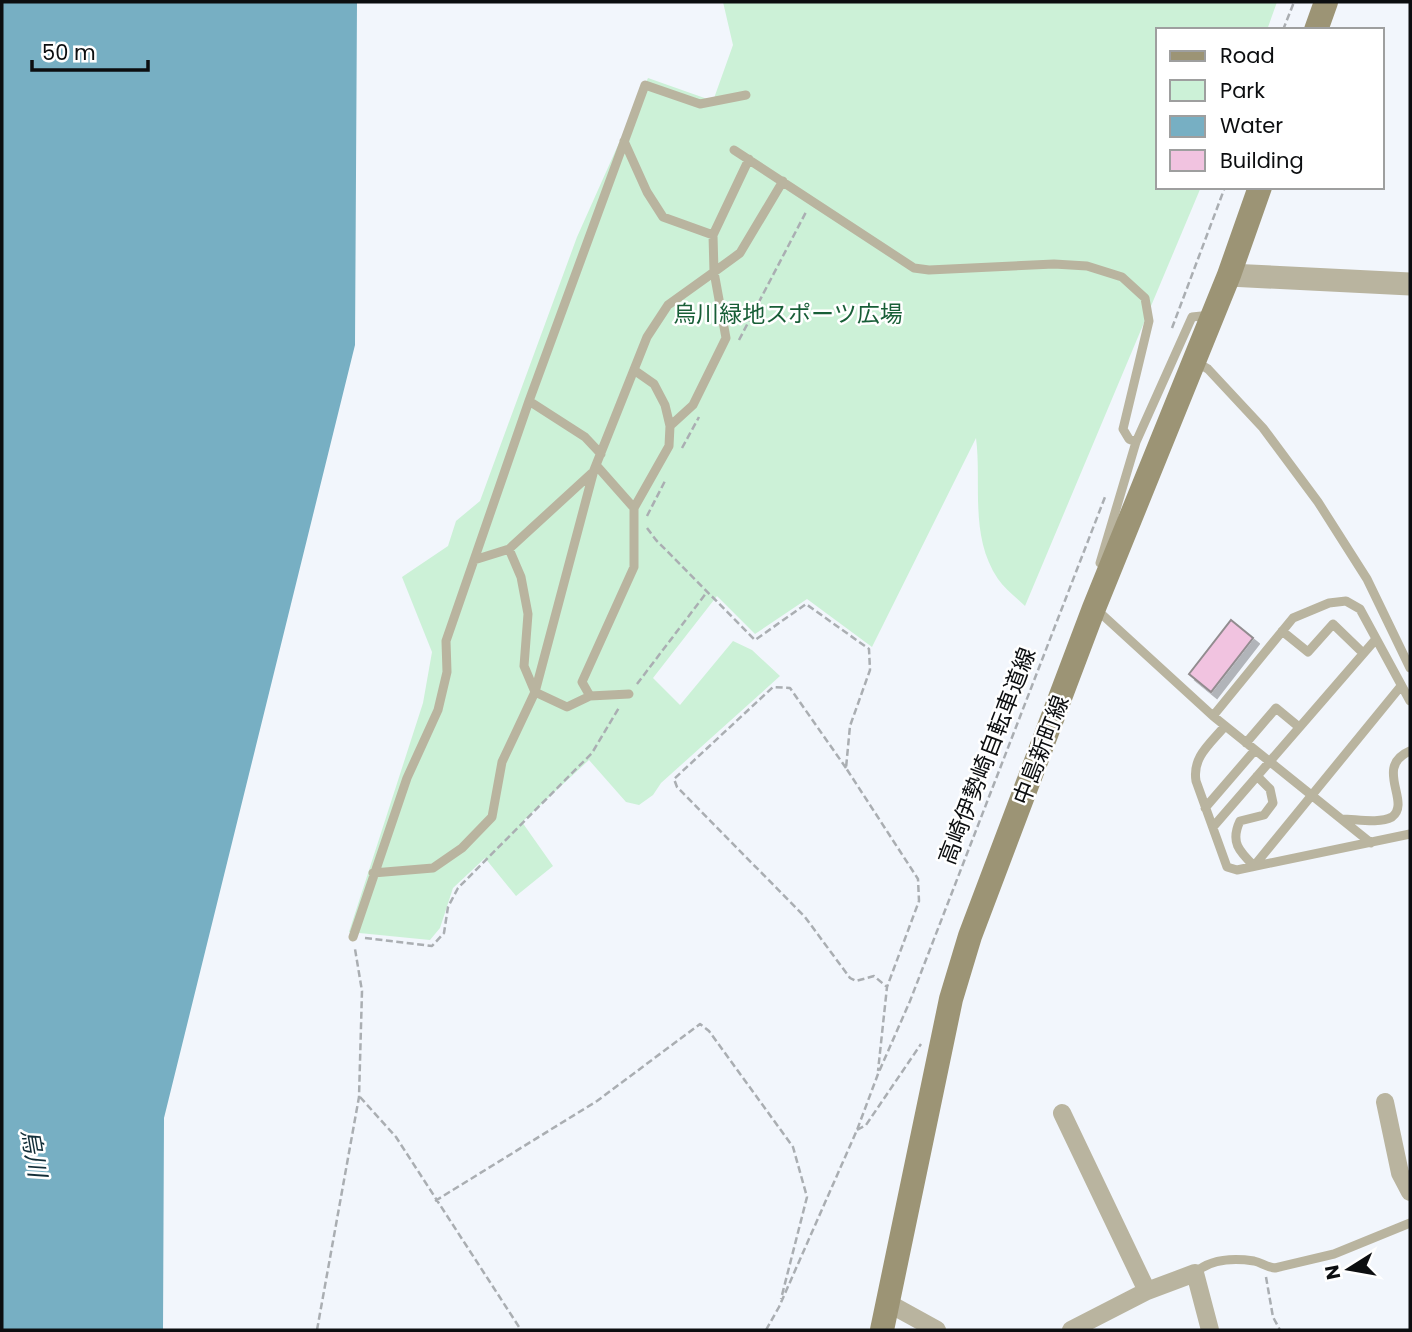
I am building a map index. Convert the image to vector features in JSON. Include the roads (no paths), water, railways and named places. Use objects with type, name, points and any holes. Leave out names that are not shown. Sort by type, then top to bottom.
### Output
[{"type":"main road","points":[[1317,28],[1326,2]]},
{"type":"main road","name":"中島新町線","points":[[882,1330],[951,999],[970,936],[1097,602],[1229,275],[1259,189]]},
{"type":"street","points":[[1229,275],[1410,284]]},
{"type":"street","points":[[1385,1102],[1400,1173],[1410,1192]]},
{"type":"street","points":[[1062,1113],[1147,1291]]},
{"type":"street","points":[[1071,1330],[1147,1291],[1195,1273],[1210,1330]]},
{"type":"street","points":[[888,1303],[936,1330]]},
{"type":"lane","points":[[353,937],[407,778],[438,710],[447,672],[446,641],[529,401],[645,85],[700,104],[746,95]]},
{"type":"lane","points":[[624,141],[647,192],[663,217],[713,235]]},
{"type":"lane","points":[[734,149],[914,268],[929,270],[1054,264],[1087,266],[1122,277],[1145,298],[1148,307],[1149,321],[1123,429],[1129,439],[1136,442]]},
{"type":"lane","points":[[670,426],[693,405],[726,338],[714,272],[713,235],[749,159]]},
{"type":"lane","points":[[373,873],[433,868],[462,848],[492,817],[502,762],[536,692],[595,468],[647,337],[668,305],[740,253],[782,181]]},
{"type":"lane","points":[[1211,315],[1192,317],[1136,442],[1098,568],[1097,602],[1213,716],[1371,842]]},
{"type":"lane","points":[[1194,361],[1208,369],[1264,428],[1318,502],[1367,579],[1410,668]]},
{"type":"lane","points":[[590,696],[582,682],[634,567],[634,509],[669,446],[670,426],[665,405],[654,384],[634,370]]},
{"type":"lane","points":[[529,401],[585,437],[601,454]]},
{"type":"lane","points":[[474,560],[509,549],[595,468]]},
{"type":"lane","points":[[595,468],[634,509]]},
{"type":"lane","points":[[509,549],[521,577],[528,614],[524,666],[536,692],[567,707],[590,696],[629,694]]},
{"type":"lane","points":[[1213,716],[1293,618],[1329,603],[1346,601],[1360,609],[1410,701]]},
{"type":"lane","points":[[1282,631],[1308,652],[1333,624],[1363,653]]},
{"type":"lane","points":[[1213,827],[1376,639]]},
{"type":"lane","points":[[1254,866],[1401,686]]},
{"type":"lane","points":[[1247,743],[1276,708],[1299,727]]},
{"type":"lane","points":[[1225,726],[1197,758],[1194,770],[1227,867],[1237,870],[1410,834]]},
{"type":"lane","points":[[1205,808],[1255,750]]},
{"type":"lane","points":[[1342,819],[1381,820],[1393,817],[1402,809],[1403,799],[1395,777],[1395,766],[1402,755],[1410,751]]},
{"type":"lane","points":[[1254,866],[1242,854],[1235,832],[1240,821],[1264,815],[1273,803],[1270,789],[1257,776]]},
{"type":"lane","points":[[1195,1273],[1205,1264],[1231,1260],[1257,1262],[1265,1267],[1275,1268],[1334,1254],[1410,1223]]},
{"type":"water","name":"烏川","points":[[2,2],[357,2],[355,345],[164,1118],[163,1330],[2,1330]]},
{"type":"park label","name":"烏川緑地スポーツ広場","points":[[788,314]]}]
